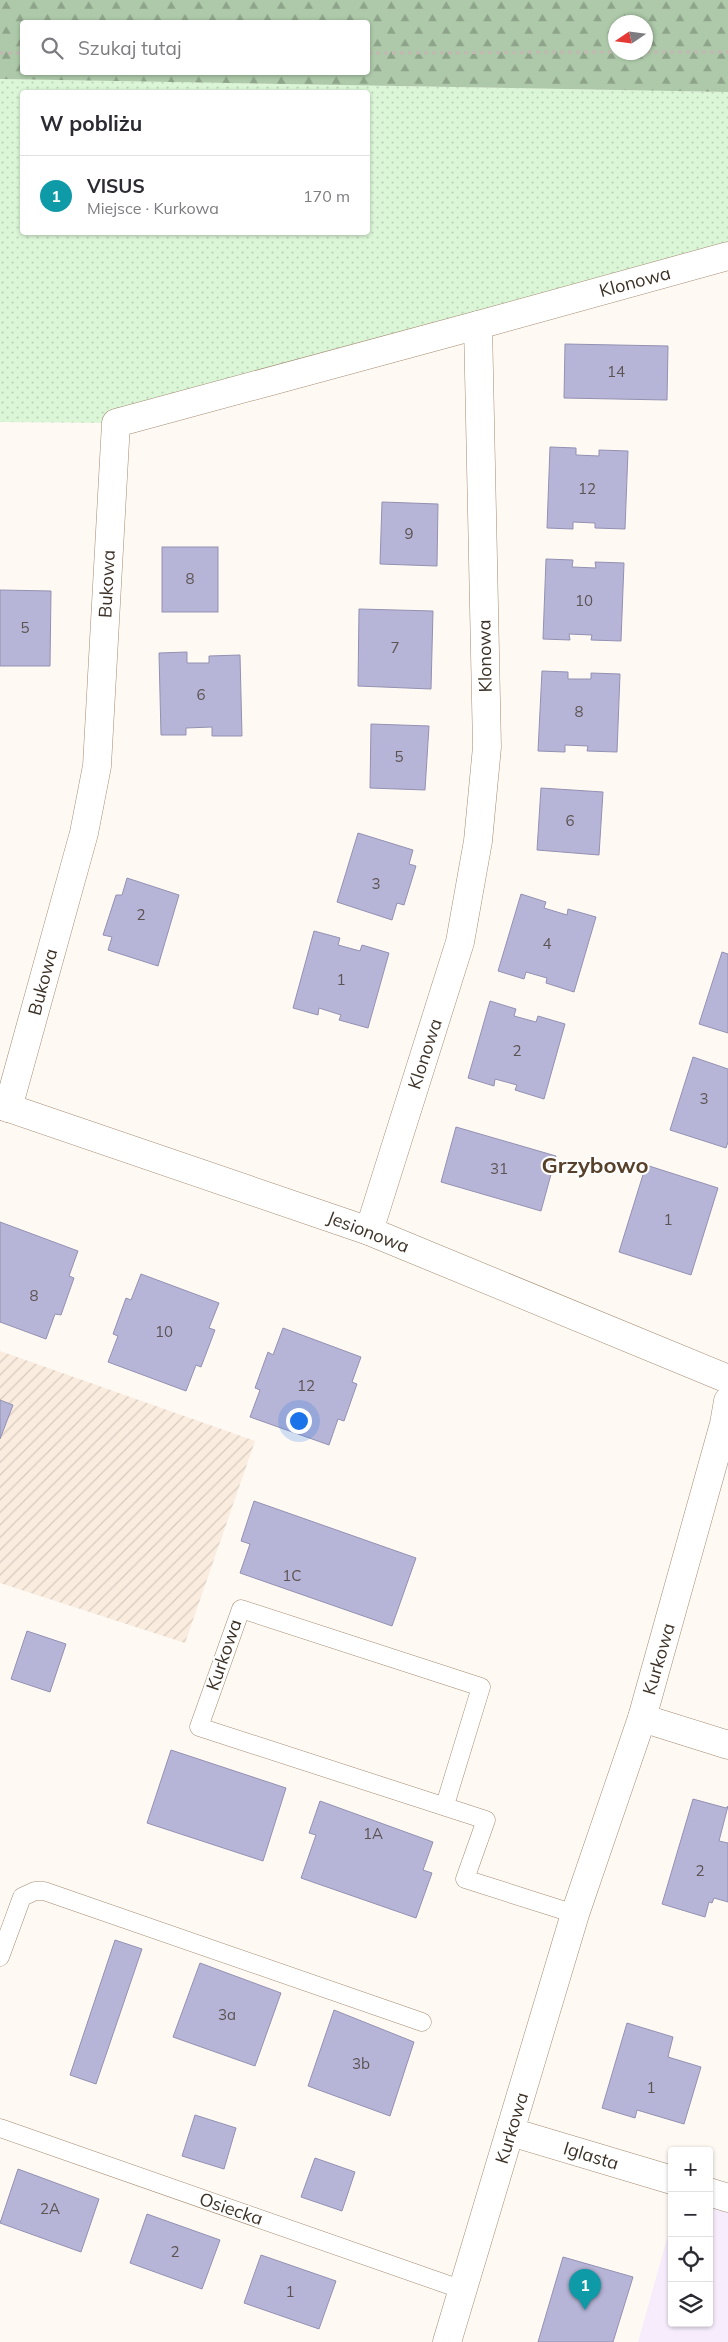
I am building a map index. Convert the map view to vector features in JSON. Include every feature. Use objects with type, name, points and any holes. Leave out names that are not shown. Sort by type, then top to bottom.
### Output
[{"type":"street","name":"Klonowa","points":[[369,1231],[460,942],[478,841],[487,747],[478,325],[728,256]]},
{"type":"street","name":"Bukowa","points":[[4,1106],[84,833],[97,766],[116,424],[478,325]]},
{"type":"street","name":"Jesionowa","points":[[4,1106],[369,1231],[728,1379]]},
{"type":"street","name":"Kurkowa","points":[[447,2342],[575,1914],[642,1718],[724,1424],[728,1401]]},
{"type":"street","points":[[642,1718],[728,1745]]},
{"type":"street","name":"Iglasta","points":[[511,2132],[668,2179]]},
{"type":"street","points":[[713,2193],[728,2198]]},
{"type":"lane","name":"Kurkowa","points":[[445,1805],[481,1687],[240,1609],[199,1728],[445,1805],[486,1820],[465,1880],[575,1914]]},
{"type":"lane","points":[[0,1957],[22,1897],[35,1891],[44,1891],[422,2022]]},
{"type":"lane","name":"Osiecka","points":[[0,2128],[463,2290]]},
{"type":"path","points":[[370,53],[608,52]]},
{"type":"path","points":[[653,52],[728,52]]},
{"type":"path","points":[[0,54],[20,53]]},
{"type":"shaded area","points":[[0,1351],[255,1441],[185,1643],[0,1583]]},
{"type":"shaded area","points":[[713,2193],[728,2198],[728,2342],[638,2342],[668,2235],[668,2327],[713,2327]]},
{"type":"green space","points":[[0,0],[728,0],[728,92],[0,79]]},
{"type":"green space","points":[[0,79],[728,92],[728,256],[116,423],[0,422]]},
{"type":"building","points":[[565,344],[668,346],[667,400],[564,398]]},
{"type":"building","points":[[550,447],[576,448],[576,455],[599,456],[599,450],[628,451],[625,529],[595,528],[595,523],[573,522],[573,529],[547,528]]},
{"type":"building","points":[[382,502],[438,504],[437,566],[380,564]]},
{"type":"building","points":[[162,547],[218,547],[218,612],[162,612]]},
{"type":"building","points":[[546,559],[573,560],[572,567],[596,568],[595,562],[624,563],[621,641],[591,640],[592,635],[569,634],[570,640],[543,639]]},
{"type":"building","points":[[0,590],[51,591],[50,666],[0,666]]},
{"type":"building","points":[[359,609],[433,611],[431,689],[358,686]]},
{"type":"building","points":[[187,652],[187,663],[209,663],[209,656],[240,655],[242,736],[212,736],[212,727],[186,728],[186,735],[161,735],[159,653]]},
{"type":"building","points":[[542,671],[568,672],[568,679],[591,679],[591,673],[620,674],[617,752],[587,751],[588,746],[565,745],[565,752],[538,751]]},
{"type":"building","points":[[371,724],[429,726],[425,790],[370,788]]},
{"type":"building","points":[[541,788],[603,792],[599,855],[537,850]]},
{"type":"building","points":[[358,833],[413,850],[409,864],[416,866],[404,905],[397,903],[392,920],[337,902]]},
{"type":"building","points":[[127,878],[179,895],[158,966],[108,950],[112,937],[103,935],[116,895],[122,895]]},
{"type":"building","points":[[521,894],[546,902],[544,908],[567,915],[568,909],[596,917],[574,992],[546,983],[547,978],[526,972],[524,979],[498,971]]},
{"type":"building","points":[[314,931],[340,938],[338,945],[360,951],[362,945],[389,953],[368,1028],[339,1020],[341,1015],[319,1008],[318,1015],[293,1008]]},
{"type":"building","points":[[722,952],[728,954],[728,1033],[699,1024]]},
{"type":"building","points":[[490,1001],[516,1009],[514,1016],[536,1022],[538,1016],[565,1024],[544,1099],[515,1090],[517,1085],[495,1079],[494,1086],[468,1078]]},
{"type":"building","points":[[693,1057],[728,1069],[728,1142],[726,1148],[670,1130]]},
{"type":"building","points":[[456,1127],[556,1156],[541,1211],[441,1182]]},
{"type":"building","points":[[646,1165],[718,1188],[691,1275],[619,1252]]},
{"type":"building","points":[[0,1222],[78,1251],[69,1276],[74,1278],[61,1315],[55,1314],[46,1339],[0,1322]]},
{"type":"building","points":[[141,1274],[219,1303],[209,1328],[215,1330],[201,1367],[196,1365],[186,1391],[108,1362],[118,1336],[113,1334],[126,1298],[131,1300]]},
{"type":"building","points":[[283,1328],[361,1357],[352,1382],[357,1384],[344,1421],[338,1419],[329,1445],[250,1417],[260,1390],[255,1388],[268,1352],[273,1355]]},
{"type":"building","points":[[0,1400],[13,1405],[0,1439]]},
{"type":"building","points":[[254,1501],[416,1558],[392,1626],[240,1573],[250,1544],[241,1541]]},
{"type":"building","points":[[27,1631],[66,1644],[50,1692],[11,1679]]},
{"type":"building","points":[[171,1750],[286,1788],[263,1861],[147,1823]]},
{"type":"building","points":[[693,1799],[726,1808],[728,1806],[719,1841],[728,1843],[728,1902],[714,1898],[712,1903],[709,1902],[705,1917],[662,1904]]},
{"type":"building","points":[[320,1801],[433,1842],[423,1870],[432,1873],[416,1918],[301,1878],[316,1835],[309,1833]]},
{"type":"building","points":[[115,1940],[142,1949],[96,2084],[70,2075]]},
{"type":"building","points":[[200,1963],[281,1993],[255,2066],[173,2037]]},
{"type":"building","points":[[334,2010],[414,2042],[390,2116],[308,2086]]},
{"type":"building","points":[[627,2023],[673,2037],[668,2057],[701,2067],[684,2124],[637,2110],[635,2118],[602,2108]]},
{"type":"building","points":[[195,2115],[236,2128],[224,2169],[182,2156]]},
{"type":"building","points":[[315,2158],[355,2172],[342,2211],[301,2197]]},
{"type":"building","points":[[18,2169],[99,2199],[81,2252],[0,2223]]},
{"type":"building","points":[[147,2214],[220,2240],[202,2289],[130,2263]]},
{"type":"building","points":[[261,2255],[336,2281],[319,2329],[244,2303]]},
{"type":"building","points":[[563,2257],[633,2277],[613,2342],[538,2342]]},
{"type":"place","name":"VISUS","points":[[585,2310]]},
{"type":"district","name":"Grzybowo","points":[[595,1165]]}]
